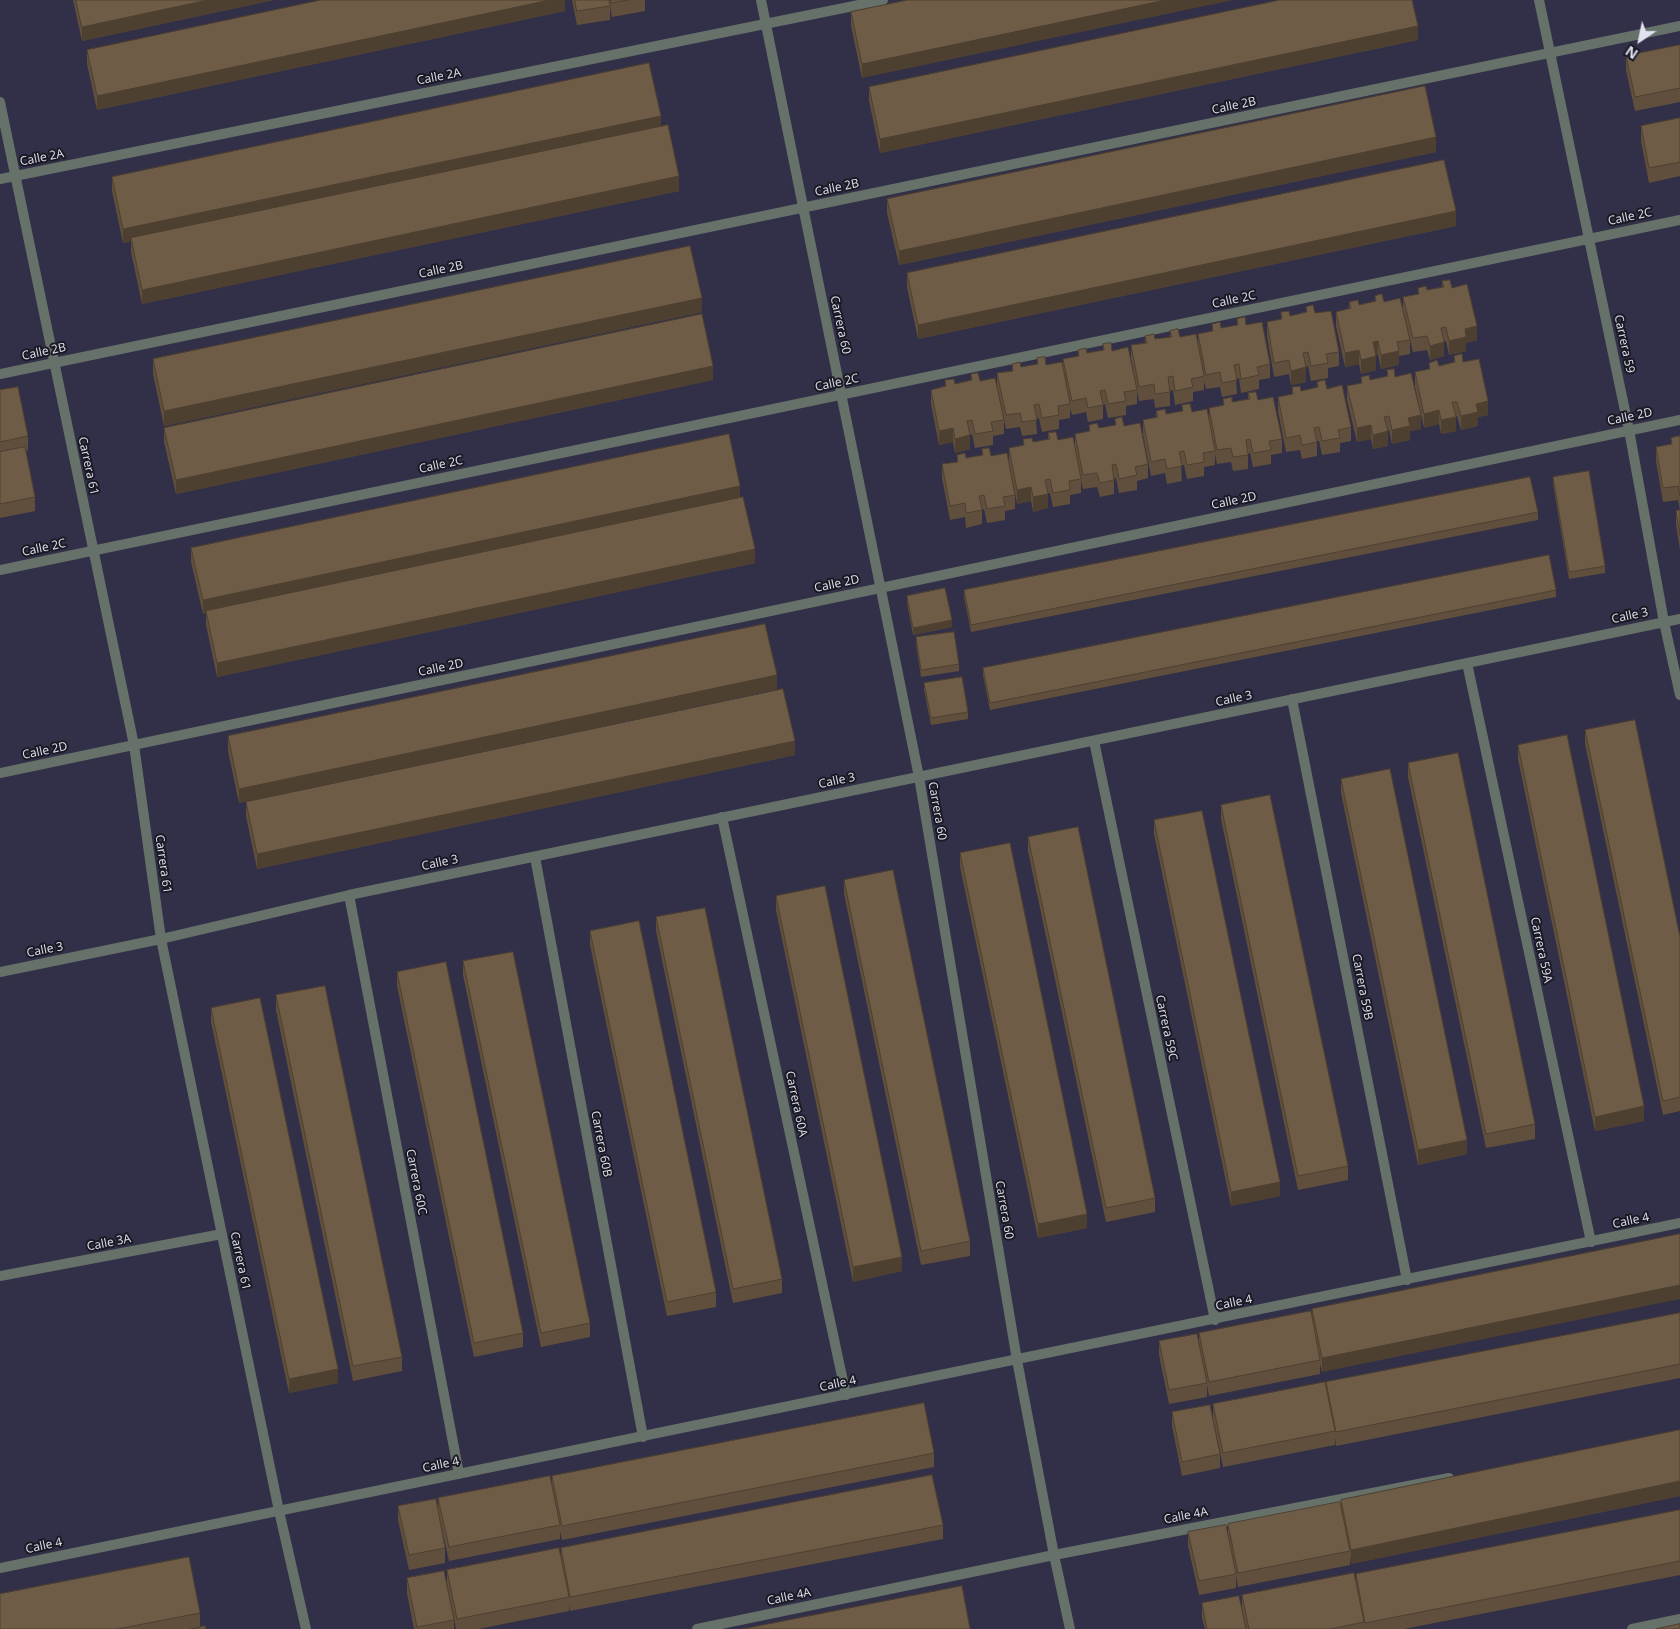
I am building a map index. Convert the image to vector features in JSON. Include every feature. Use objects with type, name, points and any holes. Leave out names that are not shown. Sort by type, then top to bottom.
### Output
[{"type":"street","name":"Carrera 60","points":[[761,0],[919,777],[1017,1360],[1070,1629]]},
{"type":"street","name":"Calle 2A","points":[[0,179],[883,0]]},
{"type":"street","name":"Carrera 59","points":[[1540,0],[1629,430],[1664,622],[1680,695]]},
{"type":"street","name":"Calle 2B","points":[[0,374],[1680,26]]},
{"type":"street","name":"Carrera 61","points":[[0,102],[134,745],[161,940],[279,1511],[306,1629]]},
{"type":"street","name":"Calle 2C","points":[[0,570],[1680,220]]},
{"type":"street","name":"Calle 2D","points":[[0,774],[1680,420]]},
{"type":"street","name":"Calle 3","points":[[0,972],[161,940],[349,895],[1680,619]]},
{"type":"street","name":"Carrera 59A","points":[[1467,663],[1591,1242]]},
{"type":"street","name":"Carrera 59B","points":[[1292,699],[1407,1280]]},
{"type":"street","name":"Carrera 59C","points":[[1094,741],[1215,1320]]},
{"type":"street","name":"Carrera 60A","points":[[722,817],[846,1395]]},
{"type":"street","name":"Carrera 60B","points":[[535,856],[643,1437]]},
{"type":"street","name":"Carrera 60C","points":[[349,895],[459,1474]]},
{"type":"street","name":"Calle 4","points":[[0,1568],[1680,1224]]},
{"type":"street","name":"Calle 3A","points":[[0,1276],[222,1234]]},
{"type":"street","name":"Calle 4A","points":[[698,1629],[1054,1555],[1455,1477]]},
{"type":"street","points":[[1632,1629],[1680,1619]]},
{"type":"building","points":[[76,0],[208,0],[82,27]]},
{"type":"building","points":[[321,0],[550,0],[97,96],[87,50]]},
{"type":"building","points":[[575,0],[609,0],[610,6],[577,11]]},
{"type":"building","points":[[611,0],[629,0],[612,3]]},
{"type":"building","points":[[908,0],[1166,0],[862,64],[851,12]]},
{"type":"building","points":[[1280,0],[1412,0],[1418,26],[880,139],[869,87]]},
{"type":"building","points":[[1680,45],[1680,88],[1635,97],[1626,56]]},
{"type":"building","points":[[649,63],[661,116],[123,229],[112,177]]},
{"type":"building","points":[[1425,86],[1436,137],[899,251],[887,199]]},
{"type":"building","points":[[1680,118],[1680,162],[1649,168],[1641,126]]},
{"type":"building","points":[[668,125],[679,176],[142,290],[131,238]]},
{"type":"building","points":[[1444,160],[1456,211],[918,325],[907,273]]},
{"type":"building","points":[[690,246],[702,298],[164,411],[153,359]]},
{"type":"building","points":[[1450,280],[1452,288],[1467,284],[1477,326],[1465,329],[1466,337],[1449,341],[1446,327],[1441,328],[1444,342],[1430,346],[1427,336],[1413,338],[1403,297],[1419,294],[1418,288],[1426,286],[1427,290],[1444,287],[1442,281]]},
{"type":"building","points":[[1382,294],[1384,302],[1400,298],[1410,340],[1397,342],[1399,351],[1381,355],[1378,341],[1373,342],[1376,356],[1361,360],[1359,350],[1345,353],[1336,312],[1351,308],[1349,302],[1358,300],[1359,305],[1376,301],[1375,296]]},
{"type":"building","points":[[1313,305],[1315,313],[1331,311],[1339,352],[1326,354],[1328,363],[1311,366],[1308,352],[1303,353],[1306,367],[1291,371],[1289,360],[1274,363],[1267,322],[1282,319],[1281,312],[1289,311],[1290,316],[1307,312],[1306,307]]},
{"type":"building","points":[[702,314],[713,366],[176,480],[164,428]]},
{"type":"building","points":[[1245,317],[1246,325],[1262,322],[1270,364],[1257,367],[1259,375],[1241,379],[1239,364],[1234,365],[1237,380],[1222,383],[1220,372],[1206,375],[1198,334],[1213,331],[1212,324],[1220,322],[1221,328],[1238,325],[1237,319]]},
{"type":"building","points":[[1178,329],[1180,337],[1196,334],[1204,376],[1191,379],[1193,387],[1175,391],[1173,376],[1168,377],[1170,392],[1155,394],[1154,384],[1139,387],[1131,345],[1147,343],[1145,336],[1154,334],[1155,339],[1172,337],[1170,331]]},
{"type":"building","points":[[1111,343],[1112,351],[1128,347],[1137,390],[1124,392],[1126,401],[1108,404],[1105,390],[1100,391],[1103,405],[1088,408],[1086,398],[1072,401],[1063,359],[1079,356],[1078,350],[1086,348],[1087,353],[1104,350],[1103,344]]},
{"type":"building","points":[[1462,354],[1463,362],[1479,359],[1488,401],[1476,404],[1478,412],[1461,416],[1457,402],[1452,402],[1456,417],[1441,420],[1439,410],[1424,414],[1415,372],[1430,369],[1429,363],[1437,360],[1439,366],[1455,362],[1454,356]]},
{"type":"building","points":[[1045,357],[1046,365],[1062,362],[1070,404],[1058,406],[1059,415],[1042,418],[1039,404],[1034,405],[1037,420],[1022,422],[1020,413],[1006,415],[997,373],[1013,371],[1012,364],[1020,362],[1021,367],[1038,364],[1037,358]]},
{"type":"building","points":[[1394,369],[1395,377],[1411,373],[1421,415],[1408,418],[1410,426],[1392,430],[1389,416],[1384,417],[1388,431],[1373,435],[1371,425],[1357,428],[1347,386],[1362,383],[1361,377],[1369,375],[1370,380],[1388,376],[1387,370]]},
{"type":"building","points":[[978,373],[980,381],[995,378],[1004,420],[991,422],[993,431],[975,434],[972,420],[967,421],[970,435],[955,439],[953,428],[939,431],[931,390],[946,386],[945,380],[954,379],[955,384],[972,380],[971,374]]},
{"type":"building","points":[[1325,380],[1327,389],[1342,385],[1351,427],[1338,430],[1340,438],[1322,441],[1319,427],[1314,428],[1317,442],[1302,445],[1300,435],[1286,438],[1278,397],[1293,394],[1292,387],[1300,386],[1301,391],[1318,387],[1317,382]]},
{"type":"building","points":[[18,387],[28,436],[0,442],[0,390]]},
{"type":"building","points":[[1256,392],[1258,400],[1273,397],[1282,439],[1269,441],[1271,450],[1253,453],[1250,439],[1246,440],[1248,455],[1233,457],[1231,448],[1217,450],[1209,408],[1224,405],[1223,399],[1232,397],[1232,402],[1250,399],[1248,393]]},
{"type":"building","points":[[1190,404],[1192,412],[1207,409],[1215,451],[1203,453],[1204,462],[1187,465],[1184,451],[1179,452],[1182,466],[1167,469],[1165,459],[1151,462],[1143,420],[1158,417],[1156,411],[1165,409],[1166,414],[1183,411],[1182,405]]},
{"type":"building","points":[[1122,417],[1124,426],[1140,423],[1148,464],[1135,467],[1137,475],[1119,479],[1116,464],[1112,465],[1114,480],[1100,483],[1097,473],[1083,475],[1075,434],[1090,431],[1089,425],[1097,423],[1099,428],[1116,425],[1115,419]]},
{"type":"building","points":[[1056,432],[1058,440],[1073,437],[1081,479],[1069,481],[1070,490],[1053,493],[1050,479],[1045,480],[1048,494],[1033,497],[1031,487],[1017,490],[1009,448],[1024,445],[1023,439],[1032,438],[1033,442],[1050,439],[1048,433]]},
{"type":"building","points":[[729,434],[740,486],[203,600],[191,548]]},
{"type":"building","points":[[1680,436],[1680,496],[1678,486],[1663,488],[1656,447],[1672,444],[1671,438]]},
{"type":"building","points":[[25,447],[35,497],[0,504],[0,452]]},
{"type":"building","points":[[989,448],[991,456],[1007,453],[1015,495],[1003,497],[1005,506],[987,509],[984,495],[979,496],[982,510],[966,513],[965,503],[950,506],[942,464],[958,462],[957,455],[965,453],[966,458],[983,455],[982,449]]},
{"type":"building","points":[[1589,471],[1605,566],[1569,572],[1553,477]]},
{"type":"building","points":[[1530,477],[1538,512],[971,625],[964,590]]},
{"type":"building","points":[[743,497],[755,549],[217,663],[206,611]]},
{"type":"building","points":[[1680,510],[1680,535],[1676,511]]},
{"type":"building","points":[[1549,555],[1556,590],[990,703],[983,668]]},
{"type":"building","points":[[945,588],[952,620],[913,628],[907,596]]},
{"type":"building","points":[[765,624],[777,675],[239,789],[228,736]]},
{"type":"building","points":[[954,632],[959,664],[921,670],[916,637]]},
{"type":"building","points":[[962,677],[968,712],[931,718],[924,683]]},
{"type":"building","points":[[783,689],[795,741],[257,854],[246,802]]},
{"type":"building","points":[[1635,720],[1680,937],[1680,1097],[1663,1101],[1585,730]]},
{"type":"building","points":[[1567,735],[1644,1106],[1595,1117],[1518,745]]},
{"type":"building","points":[[1458,753],[1535,1124],[1486,1134],[1408,763]]},
{"type":"building","points":[[1390,769],[1467,1140],[1418,1150],[1341,779]]},
{"type":"building","points":[[1270,795],[1348,1166],[1298,1176],[1221,805]]},
{"type":"building","points":[[1202,811],[1280,1182],[1231,1192],[1154,820]]},
{"type":"building","points":[[1078,827],[1155,1198],[1106,1208],[1028,837]]},
{"type":"building","points":[[1010,843],[1087,1214],[1038,1224],[960,853]]},
{"type":"building","points":[[893,870],[970,1241],[921,1251],[844,880]]},
{"type":"building","points":[[825,886],[902,1257],[853,1267],[776,896]]},
{"type":"building","points":[[705,908],[782,1279],[733,1289],[656,917]]},
{"type":"building","points":[[639,921],[716,1292],[667,1302],[590,931]]},
{"type":"building","points":[[513,952],[590,1323],[541,1333],[463,961]]},
{"type":"building","points":[[446,962],[523,1333],[474,1343],[397,972]]},
{"type":"building","points":[[325,986],[402,1357],[353,1366],[276,995]]},
{"type":"building","points":[[260,998],[338,1369],[289,1379],[211,1008]]},
{"type":"building","points":[[1680,1234],[1680,1285],[1322,1358],[1312,1309]]},
{"type":"building","points":[[1311,1311],[1320,1360],[1209,1382],[1199,1333]]},
{"type":"building","points":[[1680,1313],[1680,1364],[1336,1432],[1326,1382]]},
{"type":"building","points":[[1197,1334],[1207,1383],[1169,1390],[1159,1341]]},
{"type":"building","points":[[1325,1382],[1335,1431],[1223,1453],[1213,1404]]},
{"type":"building","points":[[924,1403],[934,1453],[562,1526],[552,1476]]},
{"type":"building","points":[[1210,1405],[1220,1454],[1182,1462],[1172,1412]]},
{"type":"building","points":[[1680,1430],[1680,1481],[1351,1550],[1341,1500]]},
{"type":"building","points":[[932,1475],[943,1525],[570,1597],[561,1548]]},
{"type":"building","points":[[550,1476],[560,1525],[449,1547],[438,1498]]},
{"type":"building","points":[[436,1499],[445,1548],[409,1555],[398,1506]]},
{"type":"building","points":[[1340,1502],[1350,1551],[1238,1573],[1228,1524]]},
{"type":"building","points":[[1680,1510],[1680,1561],[1365,1623],[1356,1574]]},
{"type":"building","points":[[1226,1525],[1236,1574],[1199,1581],[1188,1532]]},
{"type":"building","points":[[559,1548],[569,1597],[457,1619],[447,1570]]},
{"type":"building","points":[[189,1557],[200,1613],[117,1629],[0,1629],[0,1594]]},
{"type":"building","points":[[444,1571],[454,1620],[417,1627],[407,1578]]},
{"type":"building","points":[[1354,1573],[1364,1622],[1330,1629],[1249,1629],[1242,1595]]},
{"type":"building","points":[[962,1586],[970,1629],[743,1629]]},
{"type":"building","points":[[1239,1596],[1246,1629],[1207,1629],[1202,1603]]},
{"type":"building","points":[[1680,1624],[1680,1629],[1656,1629]]},
{"type":"building","points":[[205,1626],[206,1629],[192,1629]]}]
